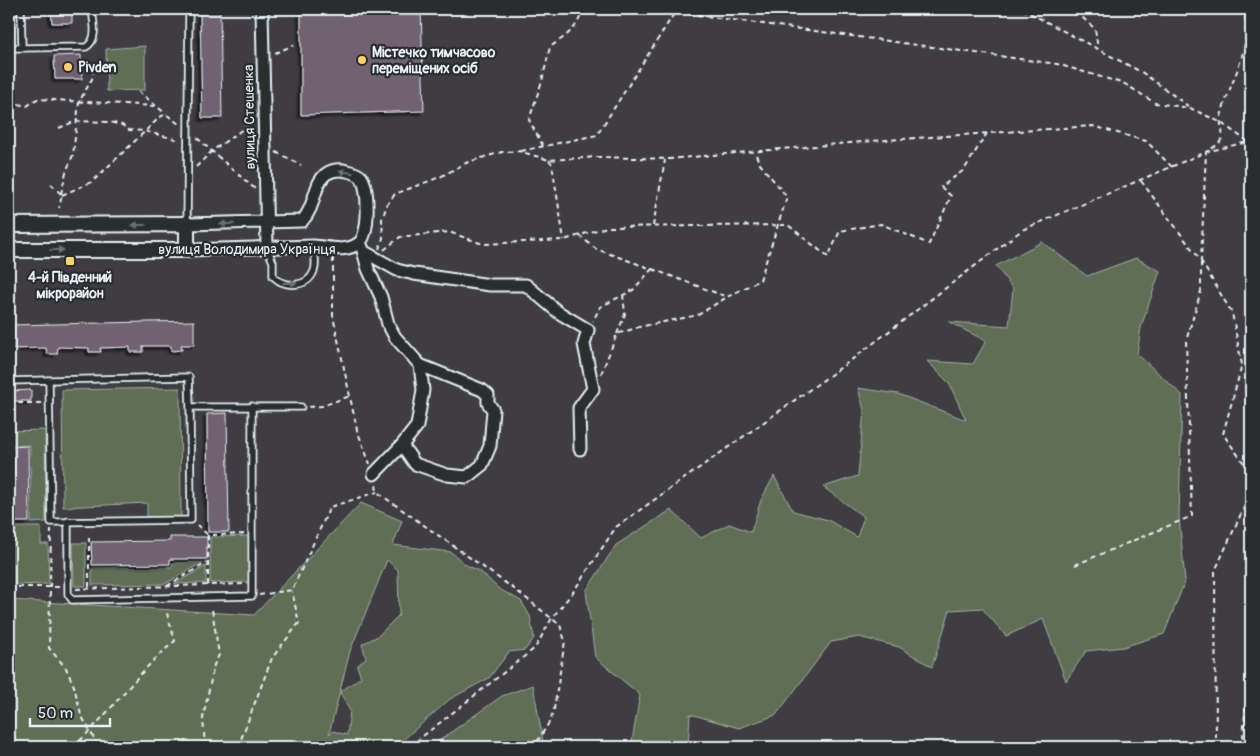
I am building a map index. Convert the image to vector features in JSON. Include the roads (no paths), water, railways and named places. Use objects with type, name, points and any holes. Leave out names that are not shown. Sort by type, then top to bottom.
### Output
[{"type":"street","name":"вулиця Стешенка","points":[[262,9],[267,248]]},
{"type":"street","name":"вулиця Володимира Українця","points":[[9,225],[266,224],[302,221],[310,214],[316,190],[323,176],[332,170],[344,170],[357,174],[362,178],[366,189],[366,232],[362,247],[314,246],[187,250],[9,250]]},
{"type":"street","points":[[187,224],[187,250]]},
{"type":"street","points":[[362,247],[374,258],[397,270],[414,274],[490,285],[526,285],[558,312],[588,330],[584,344],[593,389],[578,408],[580,449]]},
{"type":"street","points":[[362,247],[368,269],[381,297],[388,324],[395,337],[420,364],[482,390],[488,395],[488,403],[493,410],[490,446],[482,465],[467,477],[447,475],[415,464],[402,445]]},
{"type":"street","points":[[374,474],[402,445],[417,426],[423,390],[420,364]]},
{"type":"lane","points":[[21,9],[22,48]]},
{"type":"lane","points":[[9,48],[86,47],[92,44],[94,36],[92,9]]},
{"type":"lane","points":[[187,224],[189,9]]},
{"type":"lane","points":[[267,248],[273,262],[273,276],[279,282],[287,284],[304,283],[309,279],[315,269],[314,246]]},
{"type":"lane","points":[[9,381],[49,380],[189,377],[191,520],[51,522],[49,380]]},
{"type":"lane","points":[[68,521],[68,594],[72,600],[252,596],[252,406]]},
{"type":"lane","points":[[190,407],[302,407]]},
{"type":"place","name":"Містечко тимчасово переміщених осіб","points":[[362,60]]},
{"type":"place","name":"Pivden","points":[[68,67]]},
{"type":"place","name":"4-й Південний мікрорайон","points":[[70,261]]}]
